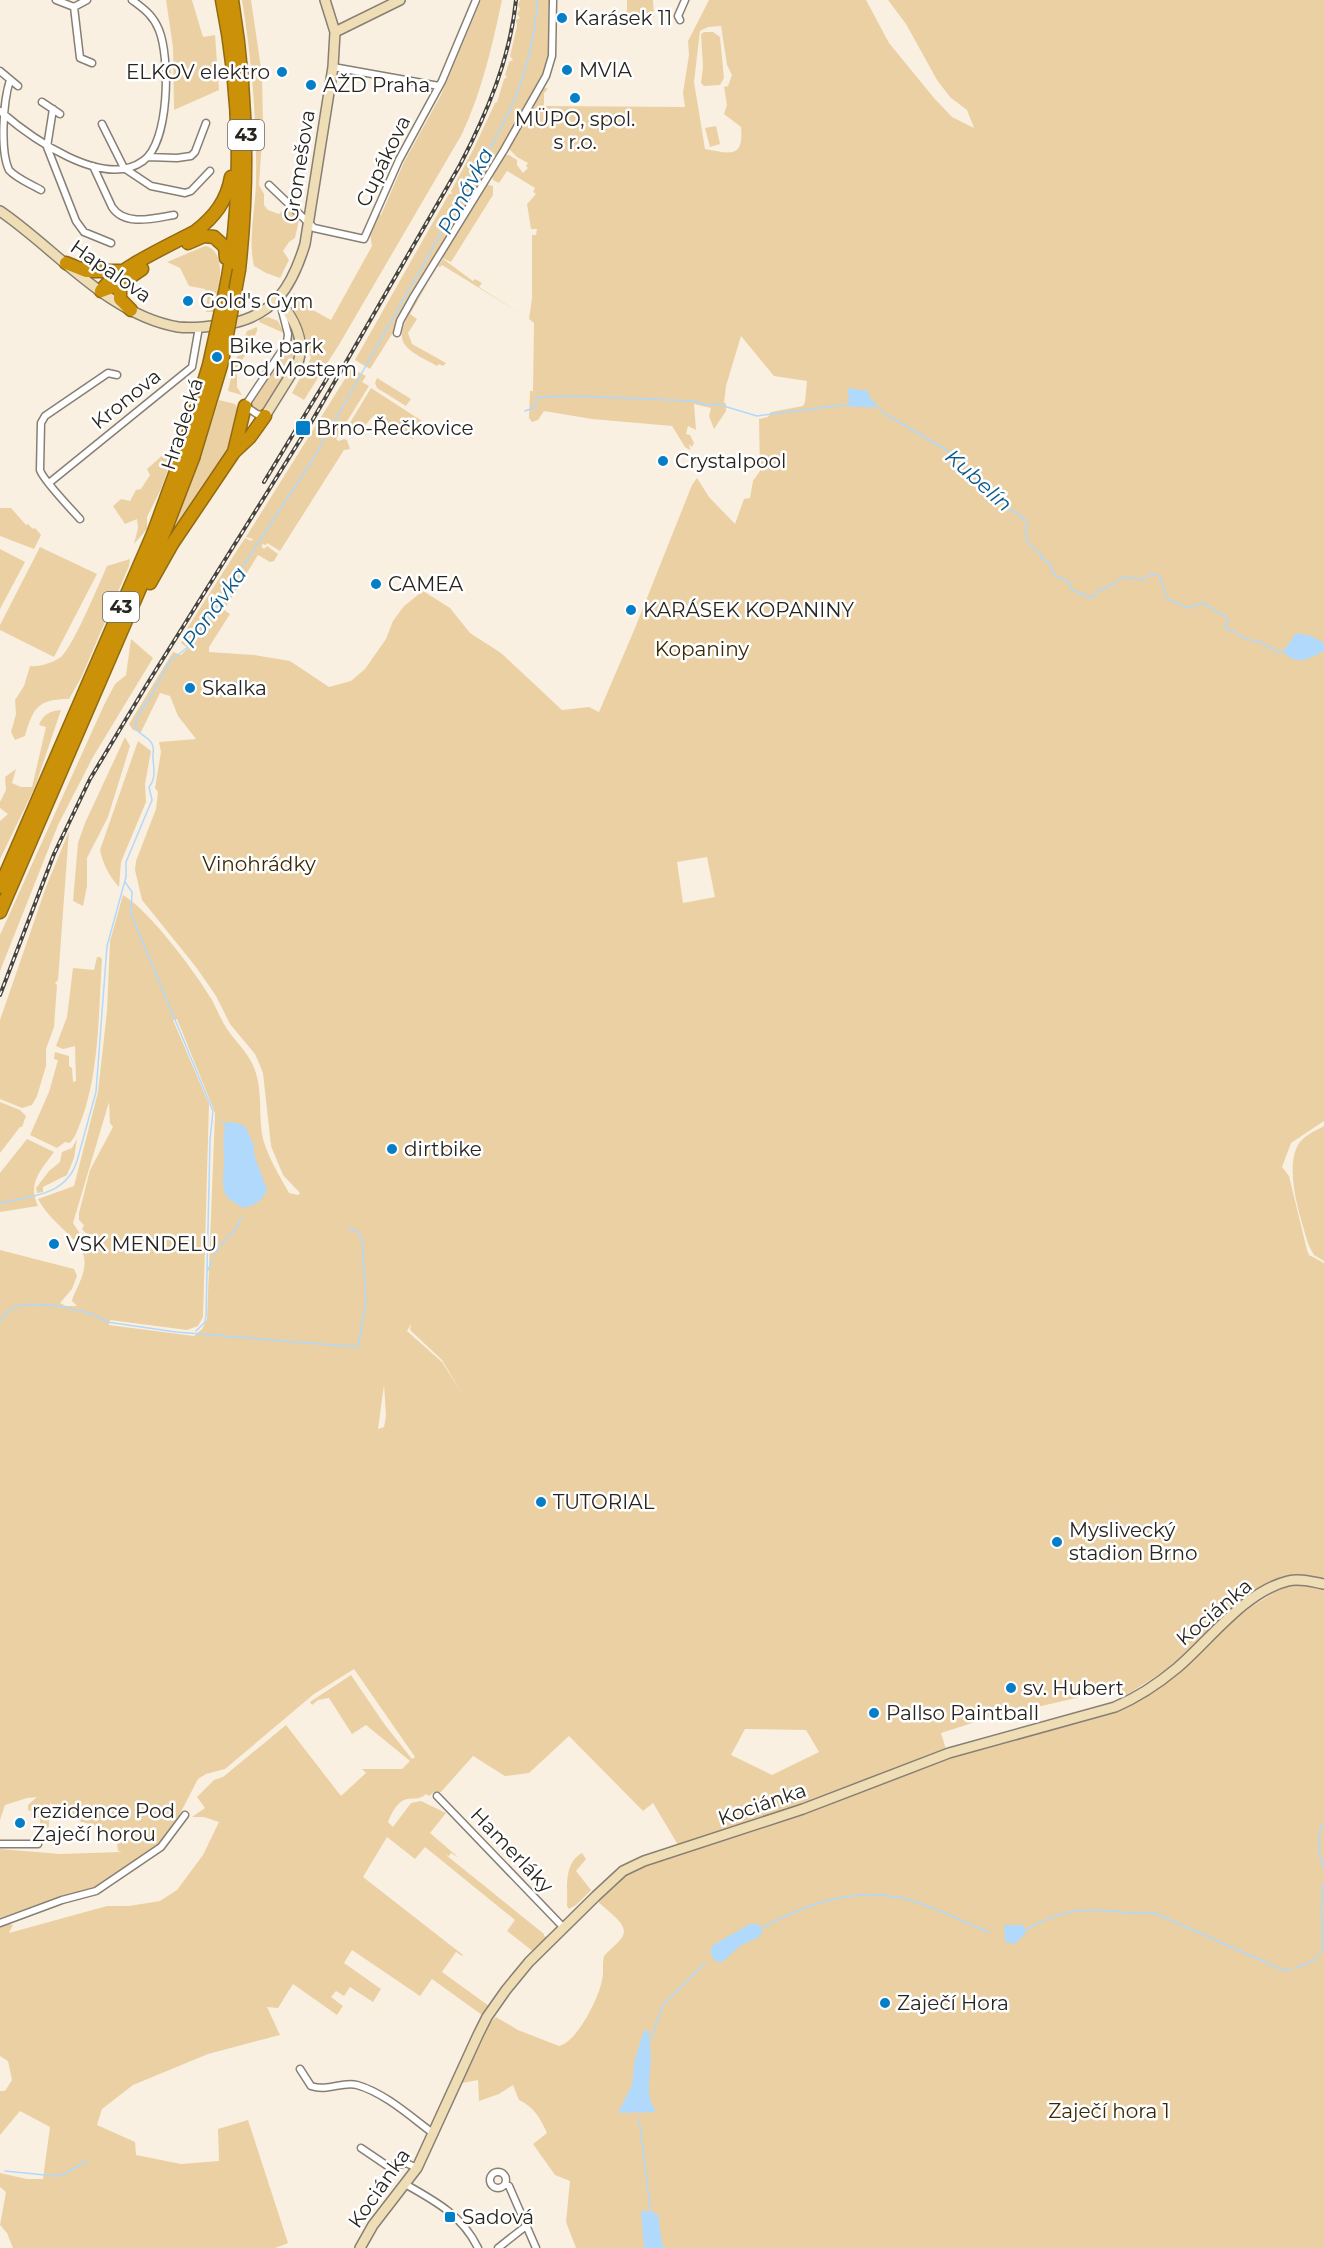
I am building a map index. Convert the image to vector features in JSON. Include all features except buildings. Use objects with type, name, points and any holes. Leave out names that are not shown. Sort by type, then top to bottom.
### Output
[{"type":"highway","name":"Hradecká","points":[[88,698],[218,377],[230,324],[236,144],[229,42],[222,0]]},
{"type":"highway","name":"Hradecká","points":[[88,698],[120,637],[169,520],[187,456],[245,216],[247,141],[242,67],[232,0]]},
{"type":"highway","points":[[101,291],[107,281],[123,270],[196,231],[213,218],[229,188],[236,144]]},
{"type":"highway","points":[[101,291],[120,284],[144,268],[204,236],[214,237],[223,243],[231,269]]},
{"type":"highway","points":[[66,263],[86,270],[123,270]]},
{"type":"highway","points":[[120,284],[120,298],[131,310]]},
{"type":"highway","points":[[234,452],[244,406]]},
{"type":"highway","points":[[120,637],[172,544],[234,452],[250,437],[265,416]]},
{"type":"highway","name":"43","points":[[0,887],[88,698]]},
{"type":"highway","name":"43","points":[[0,912],[75,727]]},
{"type":"street","points":[[56,0],[74,7],[87,0]]},
{"type":"street","points":[[1,111],[47,147],[93,166],[111,169],[124,168],[139,164],[148,157],[161,135],[165,47],[150,13],[132,0]]},
{"type":"street","points":[[325,0],[335,32],[400,0]]},
{"type":"street","name":"Cupákova","points":[[309,223],[319,229],[364,239],[399,160],[439,86],[476,0]]},
{"type":"street","points":[[397,333],[400,321],[414,296],[546,76],[552,56],[552,0]]},
{"type":"street","points":[[680,20],[678,16],[685,0]]},
{"type":"street","points":[[74,7],[80,58],[92,63]]},
{"type":"street","name":"Gromešova","points":[[278,299],[296,269],[305,244],[333,67],[335,32]]},
{"type":"street","points":[[333,67],[439,86]]},
{"type":"street","points":[[0,71],[18,86]]},
{"type":"street","points":[[10,80],[1,111],[2,153],[6,166],[14,175],[41,190]]},
{"type":"street","points":[[42,102],[60,114]]},
{"type":"street","points":[[53,109],[47,147],[79,228],[111,243]]},
{"type":"street","points":[[148,157],[177,159],[191,156],[206,123]]},
{"type":"street","points":[[102,124],[124,168],[151,186],[179,193],[191,191],[210,171]]},
{"type":"street","points":[[93,166],[112,207],[125,217],[141,220],[174,215]]},
{"type":"street","points":[[269,185],[309,223]]},
{"type":"street","name":"Hapalova","points":[[0,211],[101,291],[131,310],[161,323],[179,327],[199,327],[251,319],[278,299]]},
{"type":"street","points":[[278,299],[290,313],[297,330],[301,354],[298,363],[265,416],[244,406],[287,343],[288,334],[278,299]]},
{"type":"street","name":"Kronova","points":[[49,483],[192,367],[199,327]]},
{"type":"street","points":[[80,519],[42,478],[40,470],[41,423],[45,416],[108,374],[117,375]]},
{"type":"street","name":"Kociánka","points":[[360,2248],[373,2225],[417,2168],[487,2017],[529,1962],[623,1871],[633,1865],[803,1809],[949,1753],[1114,1707],[1133,1698],[1177,1668],[1226,1620],[1270,1588],[1295,1580],[1324,1584]]},
{"type":"street","name":"Hamerláky","points":[[437,1796],[563,1928]]},
{"type":"street","points":[[0,1923],[62,1900],[96,1891],[161,1847],[184,1815]]},
{"type":"street","points":[[0,1844],[38,1844]]},
{"type":"street","points":[[300,2069],[311,2086],[326,2089],[357,2085],[389,2102],[434,2134]]},
{"type":"street","points":[[361,2148],[389,2167],[406,2163],[417,2168]]},
{"type":"street","points":[[405,2184],[452,2213],[467,2229],[478,2248]]},
{"type":"street","points":[[506,2184],[536,2248]]},
{"type":"street","points":[[498,2248],[526,2226]]},
{"type":"green space","points":[[166,0],[192,0],[203,37],[215,35],[219,90],[174,110],[173,47]]},
{"type":"green space","points":[[242,0],[251,0],[262,75],[263,124],[259,185],[264,194],[264,205],[268,210],[279,214],[288,205],[299,220],[295,238],[283,251],[289,260],[280,278],[254,266],[252,257],[256,138],[249,46]]},
{"type":"green space","points":[[481,0],[502,0],[481,85],[462,134],[340,343],[304,400],[292,393],[311,358],[291,299],[294,293],[311,309],[331,320],[372,246],[370,234],[378,214],[381,215],[404,162],[441,95]]},
{"type":"green space","points":[[520,0],[549,0],[549,51],[543,76],[481,181],[478,177],[475,178],[479,183],[370,369],[355,360],[449,194],[452,194],[451,191],[497,102],[504,79],[507,77],[505,75],[509,62],[513,60],[510,56],[517,26],[516,20],[520,18],[517,14],[520,9],[518,5]]},
{"type":"green space","points":[[627,0],[653,0],[654,17],[619,18],[627,11]]},
{"type":"green space","points":[[709,0],[866,0],[889,43],[934,98],[952,117],[974,128],[967,110],[950,97],[937,80],[906,24],[888,0],[1324,0],[1324,1121],[1291,1143],[1282,1167],[1289,1176],[1309,1255],[1324,1263],[1324,1579],[1295,1574],[1267,1585],[1223,1617],[1174,1665],[1123,1697],[1120,1688],[988,1718],[941,1733],[946,1749],[800,1806],[678,1845],[653,1803],[643,1811],[569,1736],[529,1773],[505,1776],[473,1756],[441,1792],[403,1800],[393,1811],[388,1822],[393,1827],[411,1803],[421,1801],[446,1813],[430,1833],[459,1858],[451,1853],[449,1856],[446,1855],[548,1937],[534,1952],[507,1931],[515,1920],[425,1847],[415,1859],[387,1837],[363,1877],[463,1955],[456,1952],[442,1972],[489,2006],[482,2015],[432,1979],[420,1996],[352,1950],[344,1963],[381,1989],[373,2002],[350,1987],[344,1996],[336,1991],[331,1997],[343,2006],[337,2015],[293,1984],[278,2008],[267,2007],[280,2035],[208,2054],[133,2085],[102,2109],[97,2125],[135,2142],[136,2155],[181,2164],[219,2161],[218,2129],[248,2120],[288,2243],[275,2248],[13,2248],[7,2233],[0,2225],[6,2192],[0,2187],[0,2173],[27,2179],[43,2179],[50,2127],[20,2111],[0,2135],[0,2091],[5,2091],[12,2080],[8,2061],[0,2056],[0,1927],[6,1923],[13,1925],[9,1933],[107,1906],[129,1906],[160,1901],[177,1890],[203,1855],[219,1822],[204,1817],[192,1817],[205,1808],[197,1797],[214,1780],[223,1777],[286,1725],[341,1796],[366,1773],[362,1769],[402,1769],[410,1761],[366,1725],[352,1734],[329,1698],[318,1700],[312,1705],[310,1702],[351,1675],[385,1725],[412,1759],[415,1757],[354,1669],[314,1694],[225,1769],[206,1774],[198,1779],[172,1829],[158,1846],[102,1884],[0,1919],[0,1849],[60,1854],[122,1852],[118,1851],[117,1844],[131,1839],[127,1831],[107,1839],[107,1829],[79,1821],[50,1803],[48,1842],[45,1842],[47,1837],[45,1824],[40,1824],[40,1817],[31,1817],[31,1811],[28,1810],[28,1805],[37,1797],[5,1805],[0,1820],[0,1250],[74,1269],[77,1276],[72,1289],[60,1303],[66,1306],[77,1306],[72,1301],[84,1267],[84,1255],[81,1249],[86,1241],[95,1243],[82,1229],[84,1225],[79,1220],[79,1213],[90,1170],[113,1127],[110,1123],[109,1102],[73,1223],[83,1238],[76,1242],[38,1199],[74,1186],[98,1092],[107,1011],[110,941],[123,895],[159,928],[184,959],[212,1000],[227,1029],[250,1059],[257,1078],[265,1146],[289,1193],[298,1195],[300,1193],[283,1175],[271,1146],[263,1073],[255,1054],[230,1024],[216,996],[196,967],[142,900],[135,870],[136,861],[156,809],[158,792],[155,788],[161,752],[159,742],[196,739],[178,716],[170,696],[160,693],[141,732],[133,730],[129,724],[173,652],[181,655],[188,648],[181,643],[183,640],[181,638],[245,538],[251,541],[253,539],[246,537],[353,366],[355,368],[351,378],[358,372],[366,376],[362,382],[369,386],[336,439],[347,440],[350,449],[344,450],[280,551],[267,543],[262,544],[264,549],[267,546],[278,554],[274,561],[270,562],[258,555],[224,610],[230,614],[209,647],[209,652],[254,655],[290,661],[329,687],[351,681],[365,669],[386,639],[393,621],[404,606],[423,591],[450,608],[470,633],[501,653],[562,710],[589,707],[599,712],[692,485],[697,478],[709,497],[735,524],[744,499],[750,498],[753,481],[760,471],[759,419],[768,417],[771,412],[803,406],[807,381],[774,376],[741,336],[726,386],[724,403],[726,403],[726,411],[714,429],[709,416],[711,408],[694,404],[696,430],[688,426],[686,434],[690,435],[694,443],[692,447],[689,444],[690,450],[685,447],[672,426],[592,419],[544,411],[538,420],[532,422],[529,418],[530,391],[533,391],[534,323],[529,319],[532,298],[532,235],[536,235],[537,229],[531,229],[527,204],[536,194],[533,192],[535,188],[507,171],[499,183],[493,180],[492,174],[503,155],[509,155],[517,160],[517,165],[523,173],[528,168],[526,166],[528,163],[508,148],[544,87],[548,89],[544,93],[544,106],[685,107],[683,93],[689,55],[688,41]],"holes":[[[721,26],[727,65],[732,75],[728,86],[724,87],[727,105],[724,114],[741,127],[740,145],[733,152],[705,149],[694,82],[700,31],[708,27]],[[707,857],[715,897],[683,903],[677,862]],[[177,1019],[215,1113],[207,1319],[202,1329],[194,1336],[109,1325],[110,1320],[187,1330],[198,1326],[203,1317],[209,1104],[173,1020]],[[411,1324],[410,1330],[442,1360],[461,1392],[442,1362],[407,1331]],[[384,1385],[386,1416],[384,1427],[378,1429]],[[745,1729],[806,1730],[819,1752],[772,1775],[731,1755]]]},
{"type":"green space","points":[[713,32],[720,37],[724,78],[720,85],[704,86],[701,83],[703,67],[701,34]]},
{"type":"green space","points":[[716,126],[720,144],[710,147],[705,128]]},
{"type":"green space","points":[[485,184],[493,186],[493,195],[451,262],[442,258]]},
{"type":"green space","points":[[205,246],[213,250],[220,265],[214,312],[206,312],[208,293],[205,289],[189,286],[180,268],[167,262]]},
{"type":"green space","points":[[443,259],[473,281],[475,279],[482,283],[479,287],[523,315],[442,265],[438,266]]},
{"type":"green space","points":[[429,281],[410,314],[417,319],[408,333],[412,344],[446,363],[443,366],[439,364],[437,366],[416,354],[405,345],[402,339],[402,331],[409,313]]},
{"type":"green space","points":[[268,317],[278,321],[284,333],[259,322],[260,319]]},
{"type":"green space","points":[[257,327],[247,352],[237,368],[237,387],[242,395],[228,391],[234,365],[247,331]]},
{"type":"green space","points":[[292,337],[295,337],[296,357],[263,409],[256,411],[252,408],[252,400],[289,347]]},
{"type":"green space","points":[[377,378],[411,399],[406,406],[377,388],[375,383]]},
{"type":"green space","points":[[371,388],[422,421],[413,439],[373,416],[362,429],[361,435],[354,434],[359,434],[361,431],[357,426],[352,433],[348,432],[348,426]]},
{"type":"green space","points":[[219,400],[235,404],[240,413],[233,447],[168,542],[196,469]]},
{"type":"green space","points":[[165,453],[173,456],[161,489],[147,517],[147,529],[134,544],[138,528],[137,519],[125,524],[113,506],[121,499],[130,501],[136,490],[141,489],[150,475],[147,469]]},
{"type":"green space","points":[[0,508],[11,508],[26,525],[35,528],[41,535],[34,549],[0,536]]},
{"type":"green space","points":[[40,547],[97,574],[54,657],[0,630],[0,625]]},
{"type":"green space","points":[[0,549],[25,562],[0,609]]},
{"type":"green space","points":[[130,559],[81,678],[69,699],[50,701],[38,707],[31,718],[25,736],[15,740],[11,732],[16,714],[15,700],[24,686],[30,666],[46,664],[61,657],[79,629],[107,566]]},
{"type":"green space","points":[[131,639],[153,658],[93,757],[58,825],[0,971],[0,935],[104,705],[115,684],[126,675]]},
{"type":"green space","points":[[61,710],[35,787],[0,859],[0,821],[8,814],[0,808],[0,802],[6,790],[5,777],[16,769],[12,783],[21,787],[32,787],[46,727],[39,725],[47,714]]},
{"type":"green space","points":[[125,737],[130,746],[108,817],[87,858],[87,886],[83,906],[73,901],[78,843]]},
{"type":"green space","points":[[138,741],[151,751],[145,784],[146,802],[121,862],[119,887],[107,870],[100,850]]},
{"type":"green space","points":[[69,831],[58,980],[55,983],[57,985],[54,1027],[46,1049],[46,1066],[37,1096],[32,1105],[22,1108],[0,1099],[0,1020],[46,887]]},
{"type":"green space","points":[[97,957],[102,959],[100,1004],[89,1094],[75,1136],[70,1143],[65,1142],[57,1148],[30,1135],[49,1092],[58,1060],[54,1059],[55,1052],[69,1056],[73,1082],[76,1081],[75,1046],[63,1049],[56,1046],[67,1017],[73,968],[94,970]]},
{"type":"green space","points":[[0,1102],[20,1110],[26,1116],[22,1127],[0,1153]]},
{"type":"green space","points":[[1324,1126],[1324,1261],[1314,1255],[1309,1246],[1295,1195],[1293,1168],[1294,1155],[1300,1142]]},
{"type":"green space","points":[[27,1139],[54,1152],[37,1177],[34,1190],[38,1206],[0,1212],[0,1173]]},
{"type":"green space","points":[[77,1139],[74,1158],[67,1175],[43,1187],[43,1192],[37,1193],[36,1188],[49,1171],[60,1162],[62,1152],[72,1148]]},
{"type":"green space","name":"Zaječí hora 1","points":[[1299,1584],[1324,1589],[1324,2248],[576,2248],[566,2222],[570,2181],[555,2175],[533,2144],[547,2133],[539,2118],[529,2106],[519,2100],[513,2085],[499,2094],[479,2101],[478,2080],[462,2083],[491,2022],[496,2017],[518,2030],[559,2046],[573,2037],[592,2008],[600,1988],[604,1956],[624,1933],[620,1923],[599,1901],[629,1873],[638,1868],[801,1815],[965,1753],[1089,1720],[1129,1705],[1159,1686],[1229,1623],[1254,1605],[1285,1586]]},
{"type":"green space","points":[[582,1853],[586,1859],[576,1871],[591,1890],[569,1909],[567,1884],[569,1870],[572,1863]]},
{"type":"water","points":[[848,388],[868,391],[876,406],[849,407]]},
{"type":"water","points":[[1296,633],[1311,636],[1324,643],[1324,651],[1304,660],[1289,657],[1283,652]]},
{"type":"water","points":[[220,1119],[224,1123],[232,1122],[245,1126],[253,1143],[255,1157],[267,1190],[258,1202],[251,1206],[243,1208],[230,1200],[225,1193],[223,1140],[225,1127]]},
{"type":"water","points":[[750,1924],[758,1924],[763,1930],[759,1937],[740,1946],[721,1963],[714,1960],[710,1951],[713,1945]]},
{"type":"water","points":[[1004,1925],[1023,1925],[1026,1933],[1015,1944],[1005,1942]]},
{"type":"water","points":[[644,2030],[649,2031],[651,2055],[649,2092],[656,2112],[618,2113],[632,2085],[635,2059]]},
{"type":"water","points":[[641,2211],[658,2214],[662,2243],[665,2248],[644,2248]]},
{"type":"waterway","name":"Ponávka","points":[[0,1203],[35,1196],[56,1188],[72,1173],[77,1161],[96,1092],[107,946],[126,877],[126,862],[152,800],[149,787],[154,774],[153,748],[151,742],[135,728],[137,717],[171,660],[192,644],[313,459],[496,138],[524,72],[535,25],[537,0]]},
{"type":"waterway","name":"Kubelín","points":[[525,411],[536,407],[536,397],[576,396],[692,401],[709,405],[717,404],[757,416],[851,404]]},
{"type":"waterway","name":"Kubelín","points":[[876,406],[887,415],[960,458],[1008,508],[1024,520],[1028,525],[1027,541],[1041,554],[1041,558],[1050,563],[1054,575],[1068,581],[1072,590],[1092,598],[1098,591],[1123,577],[1143,580],[1151,574],[1159,576],[1166,596],[1170,600],[1189,608],[1202,603],[1209,606],[1226,616],[1228,622],[1226,629],[1235,631],[1244,639],[1258,641],[1277,652],[1285,651]]},
{"type":"waterway","points":[[125,882],[132,892],[131,914],[213,1111],[210,1140],[206,1316],[205,1322],[196,1331]]},
{"type":"waterway","points":[[214,1255],[236,1229],[241,1217]]},
{"type":"waterway","points":[[0,1321],[9,1310],[18,1306],[59,1306],[87,1313],[107,1322],[176,1332],[358,1347],[366,1301],[362,1238],[357,1231],[348,1228]]},
{"type":"waterway","points":[[208,1270],[212,1260]]},
{"type":"waterway","points":[[1324,1824],[1320,1829],[1319,1844],[1324,1868]]},
{"type":"waterway","points":[[1322,1951],[1324,1884]]},
{"type":"waterway","points":[[760,1929],[813,1905],[850,1896],[868,1895],[888,1896],[917,1902],[989,1932]]},
{"type":"waterway","points":[[1025,1930],[1056,1916],[1080,1910],[1155,1913],[1283,1970],[1292,1969]]},
{"type":"waterway","points":[[1296,1968],[1313,1961],[1320,1954]]},
{"type":"waterway","points":[[649,2044],[663,2005],[705,1963]]},
{"type":"waterway","points":[[639,2119],[651,2213]]},
{"type":"waterway","points":[[5,2171],[55,2176],[64,2174],[87,2161]]},
{"type":"railway","points":[[0,995],[54,854],[90,779],[312,421],[460,165],[496,85],[509,43],[516,0]]},
{"type":"railway","points":[[264,482],[331,372]]},
{"type":"place","name":"Karásek 11","points":[[562,18]]},
{"type":"place","name":"MVIA","points":[[567,70]]},
{"type":"place","name":"ELKOV elektro","points":[[282,72]]},
{"type":"place","name":"AŽD Praha","points":[[311,85]]},
{"type":"place","name":"MÜPO, spol. s r.o.","points":[[575,98]]},
{"type":"place","name":"Gold's Gym","points":[[188,301]]},
{"type":"place","name":"Bike park Pod Mostem","points":[[217,357]]},
{"type":"place","name":"Brno-Řečkovice","points":[[303,428]]},
{"type":"place","name":"Crystalpool","points":[[663,461]]},
{"type":"place","name":"CAMEA","points":[[376,584]]},
{"type":"place","name":"KARÁSEK KOPANINY","points":[[631,610]]},
{"type":"place","name":"Skalka","points":[[190,688]]},
{"type":"place","name":"dirtbike","points":[[392,1149]]},
{"type":"place","name":"VSK MENDELU","points":[[54,1244]]},
{"type":"place","name":"TUTORIAL","points":[[541,1502]]},
{"type":"place","name":"Myslivecký stadion Brno","points":[[1057,1542]]},
{"type":"place","name":"sv. Hubert","points":[[1011,1688]]},
{"type":"place","name":"Pallso Paintball","points":[[874,1713]]},
{"type":"place","name":"rezidence Pod Zaječí horou","points":[[20,1823]]},
{"type":"place","name":"Zaječí Hora","points":[[885,2003]]},
{"type":"place","name":"Sadová","points":[[450,2217]]},
{"type":"park label","name":"Kopaniny","points":[[702,649]]},
{"type":"park label","name":"Vinohrádky","points":[[259,864]]}]
